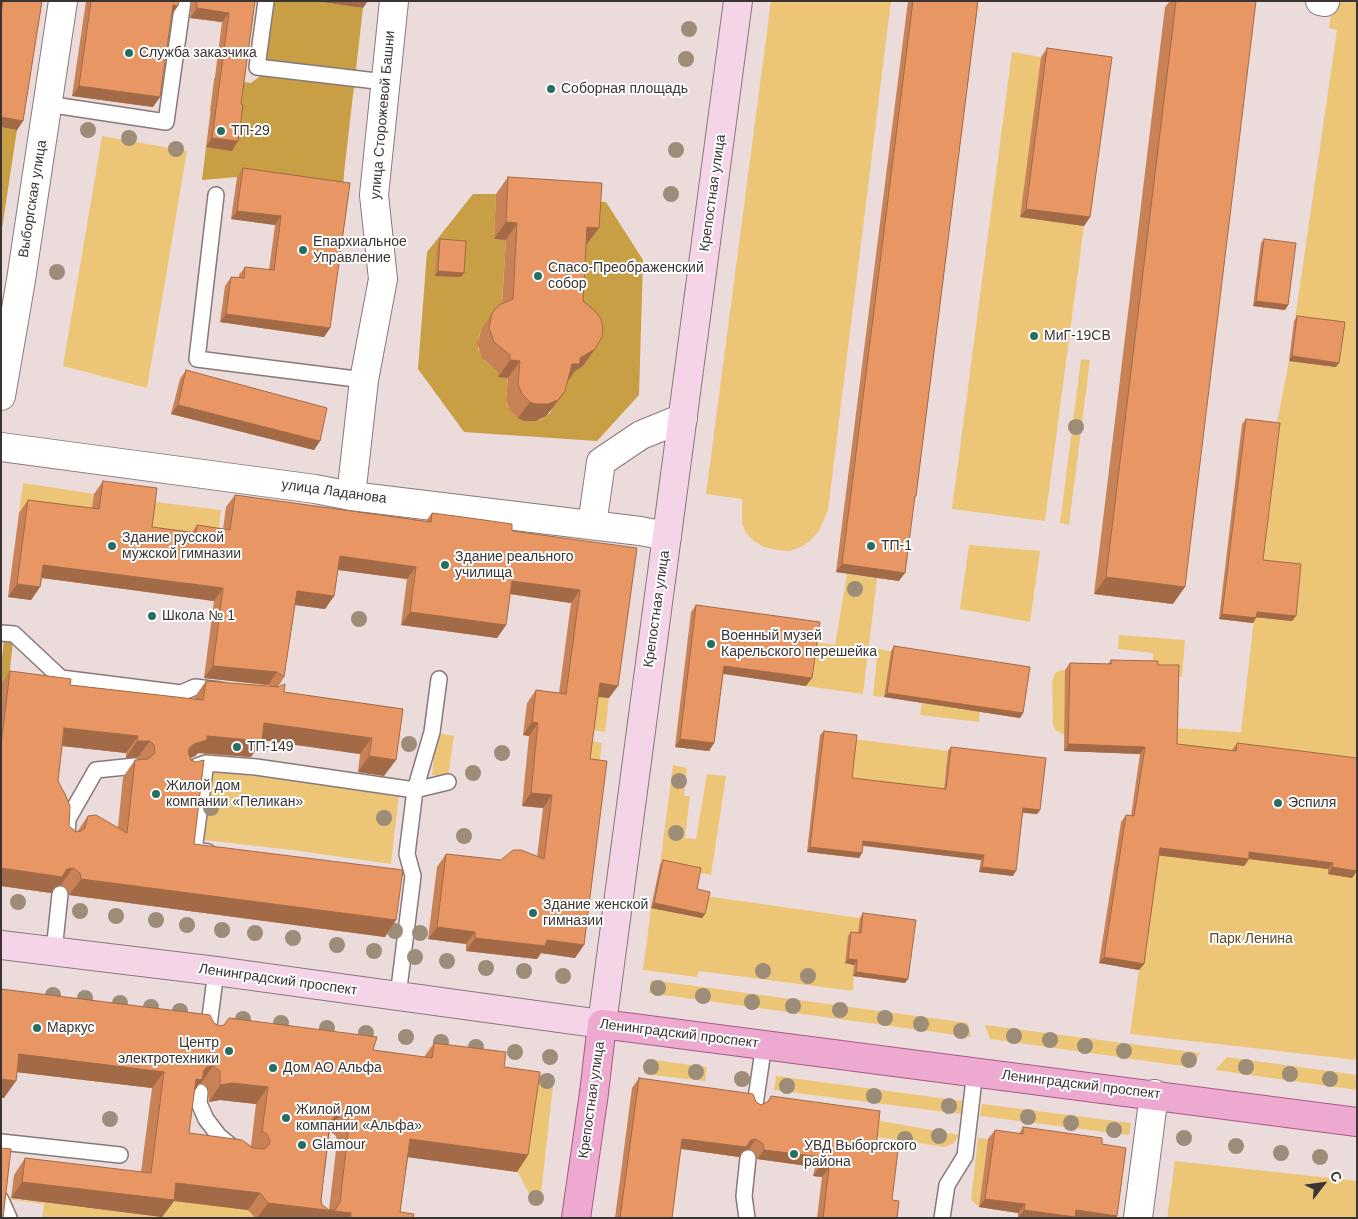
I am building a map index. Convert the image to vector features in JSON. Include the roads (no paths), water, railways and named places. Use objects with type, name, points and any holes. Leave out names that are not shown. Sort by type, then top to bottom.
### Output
[{"type":"main road","name":"Ленинградский проспект","points":[[602,1024],[1154,1094],[1357,1122]]},
{"type":"main road","name":"Крепостная улица","points":[[576,1218],[602,1024]]},
{"type":"street","name":"Выборгская улица","points":[[1,396],[63,1]]},
{"type":"street","name":"улица Сторожевой Башни","points":[[351,496],[364,380],[383,279],[374,195],[394,1]]},
{"type":"street","name":"Крепостная улица","points":[[602,1024],[738,1]]},
{"type":"street","points":[[1320,1],[1325,2]]},
{"type":"street","points":[[592,525],[601,462],[641,435],[683,418]]},
{"type":"street","name":"улица Ладанова","points":[[1,447],[316,489],[351,496],[667,536]]},
{"type":"street","name":"Ленинградский проспект","points":[[1,945],[216,971],[602,1024]]},
{"type":"street","points":[[1138,1218],[1154,1094]]},
{"type":"lane","points":[[47,104],[166,122],[183,1]]},
{"type":"lane","points":[[266,1],[257,67],[385,82]]},
{"type":"lane","points":[[216,195],[197,359],[364,380]]},
{"type":"lane","points":[[1,633],[14,634],[61,678],[181,693],[195,687],[231,691]]},
{"type":"lane","points":[[398,996],[414,876],[408,854],[414,790],[432,732],[439,680]]},
{"type":"lane","points":[[206,763],[194,850],[222,853]]},
{"type":"lane","points":[[186,769],[206,763],[414,790],[448,782]]},
{"type":"lane","points":[[66,839],[68,819],[96,770],[135,766]]},
{"type":"lane","points":[[396,874],[414,876]]},
{"type":"lane","points":[[54,951],[60,894]]},
{"type":"lane","points":[[208,1033],[216,971]]},
{"type":"lane","points":[[755,1105],[764,1044]]},
{"type":"lane","points":[[942,1218],[947,1185],[965,1156],[975,1072]]},
{"type":"lane","points":[[200,1092],[199,1103],[206,1119],[214,1130],[244,1156],[249,1157]]},
{"type":"lane","points":[[5,1146],[120,1155]]},
{"type":"lane","points":[[746,1218],[744,1196],[748,1158]]},
{"type":"lane","points":[[3,1181],[1,1200],[8,1218]]},
{"type":"place","name":"Служба заказчика","points":[[129,53]]},
{"type":"place","name":"Соборная площадь","points":[[551,89]]},
{"type":"place","name":"ТП-29","points":[[221,131]]},
{"type":"place","name":"Епархиальное Управление","points":[[303,250]]},
{"type":"place","name":"Спасо-Преображенский собор","points":[[538,276]]},
{"type":"place","name":"МиГ-19СВ","points":[[1034,336]]},
{"type":"place","name":"Здание русской мужской гимназии","points":[[112,546]]},
{"type":"place","name":"ТП-1","points":[[871,546]]},
{"type":"place","name":"Здание реального училища","points":[[445,565]]},
{"type":"place","name":"Школа № 1","points":[[152,616]]},
{"type":"place","name":"Военный музей Карельского перешейка","points":[[711,644]]},
{"type":"place","name":"ТП-149","points":[[237,747]]},
{"type":"place","name":"Жилой дом компании «Пеликан»","points":[[156,794]]},
{"type":"place","name":"Эспиля","points":[[1278,803]]},
{"type":"place","name":"Здание женской гимназии","points":[[533,913]]},
{"type":"place","name":"Маркус","points":[[37,1028]]},
{"type":"place","name":"Центр электротехники","points":[[229,1051]]},
{"type":"place","name":"Дом АО Альфа","points":[[273,1068]]},
{"type":"place","name":"Жилой дом компании «Альфа»","points":[[286,1118]]},
{"type":"place","name":"Glamour","points":[[302,1145]]},
{"type":"place","name":"УВД Выборгского района","points":[[794,1154]]},
{"type":"park label","name":"Парк Ленина","points":[[1251,939]]}]
